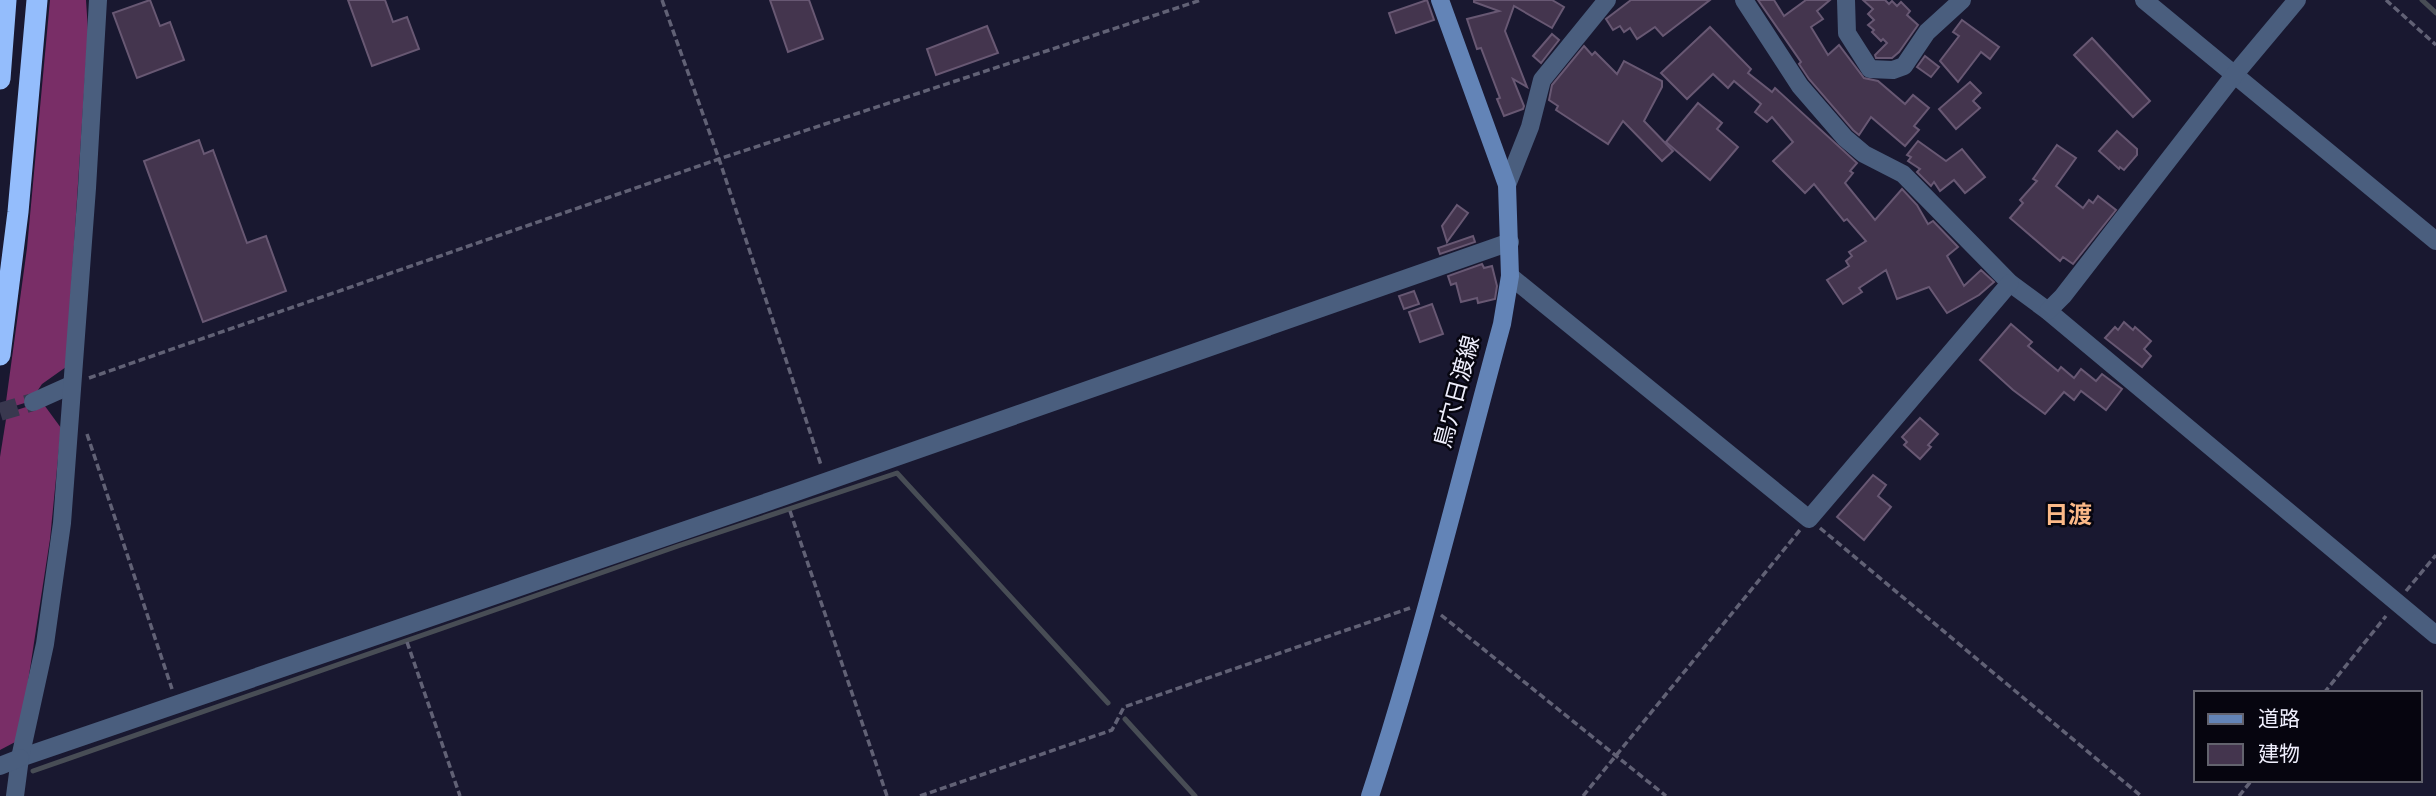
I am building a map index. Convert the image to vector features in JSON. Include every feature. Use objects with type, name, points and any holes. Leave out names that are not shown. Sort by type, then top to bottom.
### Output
[{"type":"highway","points":[[0,79],[6,0]]},
{"type":"highway","points":[[0,355],[18,212],[37,0]]},
{"type":"main road","name":"鳥穴日渡線","points":[[1370,796],[1391,733],[1502,324],[1510,276],[1507,186],[1440,0]]},
{"type":"street","points":[[15,796],[20,758],[45,644],[62,523],[98,0]]},
{"type":"street","points":[[1507,186],[1530,127],[1542,80],[1607,0]]},
{"type":"street","points":[[1744,0],[1800,86],[1845,138],[1864,154],[1903,174],[2010,283],[2048,311],[2436,635]]},
{"type":"street","points":[[1846,0],[1847,33],[1870,69],[1893,71],[1904,66],[1927,32],[1962,0]]},
{"type":"street","points":[[2144,0],[2436,241]]},
{"type":"street","points":[[2048,311],[2063,296],[2235,74],[2297,0]]},
{"type":"street","points":[[0,766],[785,496],[1510,242]]},
{"type":"street","points":[[1510,276],[1809,519],[2010,283]]},
{"type":"street","points":[[33,402],[71,385]]},
{"type":"path","points":[[662,0],[719,159],[826,481]]},
{"type":"path","points":[[71,385],[719,159],[1200,0]]},
{"type":"path","points":[[2386,0],[2436,46]]},
{"type":"path","points":[[84,425],[178,705]]},
{"type":"path","points":[[785,496],[887,796]]},
{"type":"path","points":[[1583,796],[1809,519],[2141,796]]},
{"type":"path","points":[[2326,691],[2436,555]]},
{"type":"path","points":[[920,796],[1112,730],[1124,706],[1398,611],[1426,604],[1665,796]]},
{"type":"path","points":[[402,627],[460,796]]},
{"type":"path","points":[[2238,796],[2250,782]]},
{"type":"shaded area","points":[[50,0],[86,0],[88,31],[66,367],[42,384],[36,393],[41,398],[5,409],[27,248]]},
{"type":"shaded area","points":[[42,402],[61,428],[50,539],[19,740],[0,750],[0,457],[7,413]]},
{"type":"building","points":[[150,0],[160,26],[170,22],[184,60],[137,78],[113,13]]},
{"type":"building","points":[[348,0],[385,0],[393,22],[407,17],[419,49],[372,66]]},
{"type":"building","points":[[770,0],[809,0],[823,39],[788,52]]},
{"type":"building","points":[[1427,0],[1434,20],[1396,33],[1389,13]]},
{"type":"building","points":[[1474,0],[1552,0],[1564,7],[1552,28],[1514,6],[1505,31],[1527,87],[1513,79],[1524,106],[1523,109],[1504,116],[1481,48],[1477,49],[1467,19],[1499,11]]},
{"type":"building","points":[[1631,0],[1710,0],[1663,36],[1655,27],[1637,39],[1630,28],[1624,32],[1620,26],[1613,30],[1606,19]]},
{"type":"building","points":[[1758,0],[1774,0],[1784,16],[1806,0],[1830,0],[1817,11],[1823,19],[1811,27],[1828,55],[1839,45],[1864,78],[1878,81],[1905,104],[1913,95],[1929,108],[1914,126],[1919,130],[1905,146],[1871,117],[1859,135],[1853,130],[1809,79],[1799,64],[1801,62]]},
{"type":"building","points":[[1863,0],[1885,0],[1889,4],[1892,1],[1897,6],[1901,2],[1910,11],[1907,15],[1918,25],[1892,58],[1876,58],[1875,55],[1887,43],[1883,39],[1881,41],[1868,25],[1874,20],[1868,14],[1873,9]]},
{"type":"building","points":[[1962,20],[1999,47],[1990,59],[1981,52],[1958,82],[1940,61],[1959,36],[1953,32]]},
{"type":"building","points":[[987,26],[998,53],[936,75],[927,49]]},
{"type":"building","points":[[1710,27],[1751,69],[1748,73],[1772,92],[1775,88],[1857,163],[1845,183],[1875,220],[1902,189],[1917,205],[1928,224],[1933,221],[1958,247],[1947,256],[1964,286],[1981,270],[1994,282],[1979,295],[1947,313],[1929,287],[1897,299],[1886,270],[1859,288],[1862,292],[1843,304],[1827,280],[1849,266],[1846,261],[1852,256],[1849,252],[1866,241],[1847,219],[1844,221],[1814,184],[1805,193],[1773,161],[1793,142],[1772,117],[1767,122],[1755,112],[1761,104],[1734,81],[1728,88],[1713,74],[1687,99],[1661,73]]},
{"type":"building","points":[[1552,34],[1559,40],[1541,63],[1533,56]]},
{"type":"building","points":[[2092,38],[2150,101],[2133,117],[2074,55]]},
{"type":"building","points":[[1584,46],[1592,55],[1595,52],[1617,74],[1624,61],[1662,81],[1662,87],[1644,121],[1673,151],[1662,161],[1623,121],[1608,144],[1556,110],[1558,106],[1549,100],[1552,85]]},
{"type":"building","points":[[1925,56],[1939,67],[1931,77],[1917,67]]},
{"type":"building","points":[[1970,82],[1981,93],[1973,101],[1980,108],[1956,129],[1939,109]]},
{"type":"building","points":[[1698,103],[1722,123],[1717,129],[1738,147],[1710,180],[1666,142]]},
{"type":"building","points":[[2117,131],[2137,149],[2137,155],[2124,170],[2120,167],[2119,169],[2099,151]]},
{"type":"building","points":[[199,140],[204,154],[213,150],[247,243],[266,236],[286,291],[203,322],[144,161]]},
{"type":"building","points":[[1918,141],[1946,161],[1962,149],[1985,177],[1965,193],[1954,180],[1940,191],[1934,182],[1931,186],[1917,172],[1920,169],[1908,161],[1911,157],[1907,155]]},
{"type":"building","points":[[2057,145],[2076,158],[2056,186],[2083,208],[2089,200],[2093,203],[2098,196],[2116,210],[2073,264],[2063,257],[2060,261],[2010,218],[2023,203],[2020,200],[2037,181],[2033,179]]},
{"type":"building","points":[[1457,205],[1468,213],[1447,242],[1442,226]]},
{"type":"building","points":[[1473,236],[1475,242],[1440,254],[1438,248]]},
{"type":"building","points":[[1482,264],[1484,268],[1492,266],[1497,286],[1495,299],[1478,303],[1477,298],[1461,302],[1456,283],[1451,285],[1448,276]]},
{"type":"building","points":[[1414,291],[1419,304],[1404,309],[1399,296]]},
{"type":"building","points":[[1432,304],[1443,334],[1420,342],[1409,312]]},
{"type":"building","points":[[2124,322],[2133,330],[2135,327],[2151,341],[2144,349],[2151,356],[2142,367],[2105,338],[2115,327],[2118,330]]},
{"type":"building","points":[[2011,324],[2032,342],[2028,346],[2058,371],[2061,367],[2074,378],[2081,369],[2096,381],[2102,374],[2122,389],[2106,410],[2081,391],[2074,400],[2064,392],[2045,414],[1980,360]]},
{"type":"building","points":[[1920,418],[1938,434],[1920,459],[1904,445],[1907,442],[1902,437]]},
{"type":"building","points":[[1873,475],[1886,485],[1878,496],[1891,507],[1864,540],[1837,517]]},
{"type":"waterway","points":[[2422,0],[2436,13]]},
{"type":"waterway","points":[[33,771],[678,546],[897,473],[1108,703]]},
{"type":"waterway","points":[[1125,719],[1195,796]]},
{"type":"tunnel","points":[[0,412],[33,402]]},
{"type":"district","name":"日渡","points":[[2068,516]]}]
